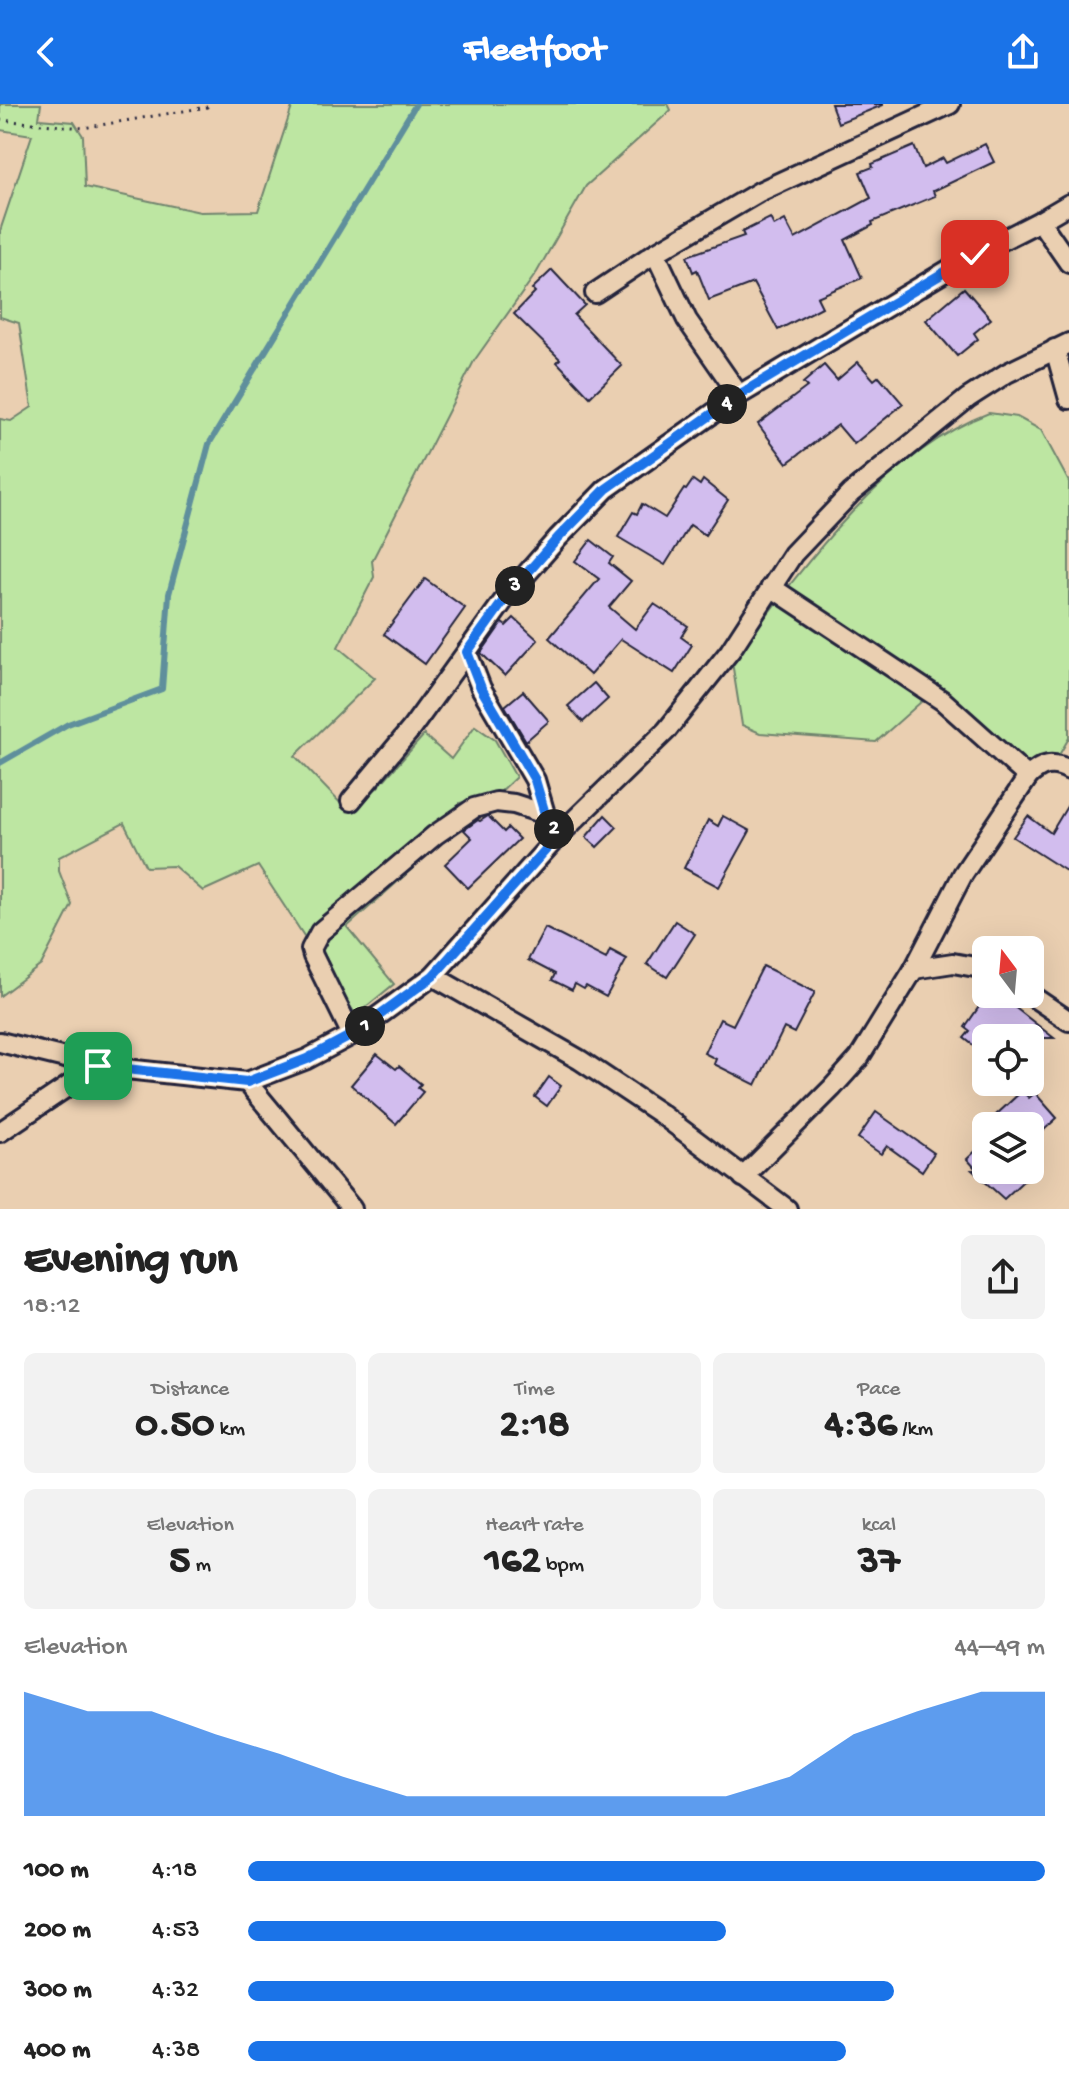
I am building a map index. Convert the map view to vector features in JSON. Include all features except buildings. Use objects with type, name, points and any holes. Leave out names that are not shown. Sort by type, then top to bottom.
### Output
[{"type":"street","points":[[595,293],[655,253],[759,192],[950,104]]},
{"type":"street","points":[[351,801],[411,729],[507,596],[606,489],[739,395],[975,254],[1069,204]]},
{"type":"street","points":[[1040,221],[1069,263]]},
{"type":"street","points":[[655,253],[687,320],[739,395]]},
{"type":"street","points":[[0,1042],[98,1066],[247,1082],[307,1059],[352,1035],[433,976],[558,836],[666,731],[730,651],[793,554],[851,493],[968,398],[1007,373],[1062,346],[1069,399]]},
{"type":"street","points":[[771,587],[943,701],[1028,777]]},
{"type":"street","points":[[467,652],[491,708],[535,780],[545,814],[558,836]]},
{"type":"street","points":[[743,1177],[859,1058],[914,969],[963,874],[1028,777],[1036,769],[1051,764],[1069,770]]},
{"type":"street","points":[[352,1035],[313,956],[311,949],[320,932],[454,820],[474,808],[496,802],[545,814]]},
{"type":"street","points":[[914,969],[953,963],[972,966]]},
{"type":"street","points":[[433,976],[580,1060],[661,1114],[787,1209]]},
{"type":"street","points":[[1044,1004],[1069,1021]]},
{"type":"street","points":[[0,1132],[98,1066]]},
{"type":"street","points":[[247,1082],[352,1209]]},
{"type":"path","points":[[0,120],[83,128],[207,107],[209,104]]},
{"type":"green space","points":[[0,104],[41,104],[39,119],[74,122],[83,136],[85,187],[200,212],[258,211],[293,104],[668,104],[671,110],[586,186],[537,272],[474,361],[372,561],[374,577],[338,647],[375,678],[295,756],[347,810],[377,788],[424,735],[451,759],[475,726],[495,740],[516,777],[497,795],[460,803],[413,868],[347,927],[394,984],[356,1015],[258,866],[203,891],[174,866],[146,867],[124,823],[59,857],[59,871],[72,905],[41,965],[0,996],[0,419],[11,421],[32,407],[19,323],[0,317],[0,231],[32,135],[0,130]]},
{"type":"green space","points":[[989,413],[1017,417],[1041,430],[1069,482],[1069,738],[1052,767],[1027,769],[940,685],[876,742],[760,733],[742,725],[732,662],[785,591],[846,519],[913,456],[950,432]]},
{"type":"waterway","points":[[0,763],[68,724],[162,689],[169,594],[209,444],[416,104]]},
{"type":"route","points":[[98,1066],[247,1082],[307,1059],[352,1035],[433,976],[558,836],[545,814],[535,780],[481,688],[467,652],[507,596],[606,489],[739,395],[975,254]]}]
